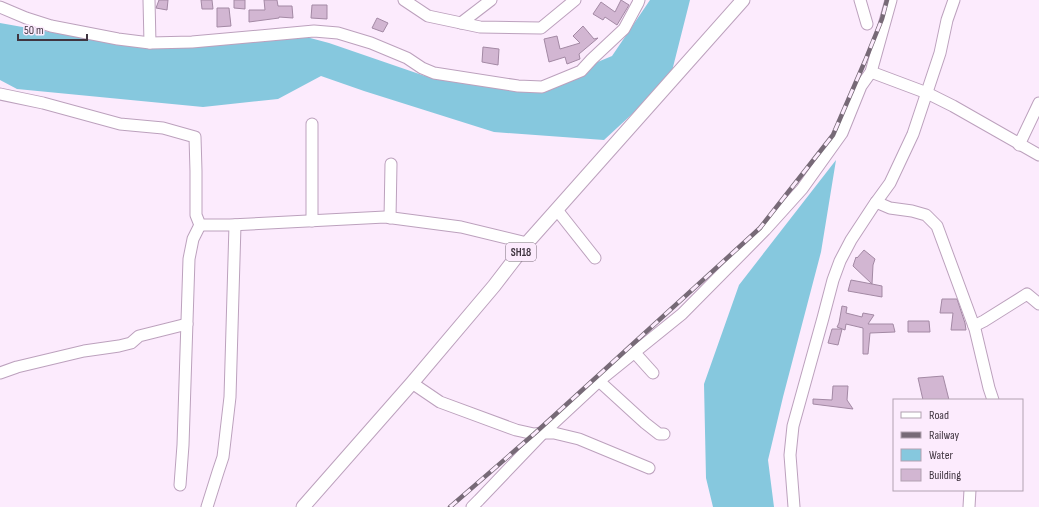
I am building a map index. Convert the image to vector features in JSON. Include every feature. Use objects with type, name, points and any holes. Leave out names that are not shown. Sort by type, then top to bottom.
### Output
[{"type":"main road","name":"SH18","points":[[303,507],[412,383],[494,286],[528,243],[743,0]]},
{"type":"street","points":[[150,0],[150,43]]},
{"type":"street","points":[[404,0],[428,16],[480,27],[541,28],[575,0]]},
{"type":"street","points":[[461,23],[491,0]]},
{"type":"street","points":[[0,7],[26,18],[51,26],[118,39],[150,43],[192,42],[314,31],[338,33],[370,43],[407,58],[422,68],[434,72],[518,86],[542,87],[581,72],[592,59],[624,29],[639,0]]},
{"type":"street","points":[[860,0],[867,24]]},
{"type":"street","points":[[477,505],[543,432],[599,381],[682,314],[765,230],[802,190],[842,133],[861,86],[871,72],[891,0]]},
{"type":"street","points":[[794,507],[790,455],[793,426],[833,280],[840,261],[852,240],[890,183],[913,134],[940,52],[947,20],[954,0]]},
{"type":"street","points":[[871,72],[927,93],[953,106],[1019,145],[1039,155]]},
{"type":"street","points":[[0,94],[43,103],[120,124],[164,128],[195,137],[196,215],[200,225],[193,239],[189,259],[183,445],[180,485]]},
{"type":"street","points":[[1019,145],[1039,102]]},
{"type":"street","points":[[312,124],[312,221]]},
{"type":"street","points":[[390,218],[391,164]]},
{"type":"street","points":[[876,202],[890,208],[926,214],[937,226],[974,326],[993,399]]},
{"type":"street","points":[[557,210],[595,258]]},
{"type":"street","points":[[200,225],[235,225],[385,217],[461,227],[528,243]]},
{"type":"street","points":[[207,507],[223,457],[230,396],[235,225]]},
{"type":"street","points":[[974,326],[1027,294],[1039,304]]},
{"type":"street","points":[[0,373],[17,367],[84,351],[131,343],[139,336],[187,324]]},
{"type":"street","points":[[635,353],[653,373]]},
{"type":"street","points":[[599,381],[645,423],[659,434],[664,434]]},
{"type":"street","points":[[412,383],[440,402],[516,430],[534,434],[543,432],[554,433],[578,439],[649,468]]},
{"type":"street","points":[[968,507],[970,491]]},
{"type":"water","points":[[650,0],[690,0],[670,79],[604,140],[494,132],[321,76],[278,99],[203,107],[17,89],[0,80],[0,23],[112,43],[280,30],[329,43],[425,76],[540,86],[612,56]]},
{"type":"water","points":[[836,160],[821,252],[768,460],[774,507],[713,507],[706,478],[704,384],[739,285]]},
{"type":"building","points":[[159,0],[168,0],[167,10],[156,8]]},
{"type":"building","points":[[201,0],[212,0],[213,9],[202,9]]},
{"type":"building","points":[[234,0],[245,0],[245,9],[234,8]]},
{"type":"building","points":[[264,0],[277,0],[278,6],[292,6],[293,18],[279,17],[249,22],[249,10],[265,10]]},
{"type":"building","points":[[621,0],[629,5],[617,25],[605,17],[603,20],[593,14],[601,2],[615,12]]},
{"type":"building","points":[[312,5],[327,5],[327,19],[311,18]]},
{"type":"building","points":[[217,8],[229,8],[231,26],[217,27]]},
{"type":"building","points":[[377,18],[388,23],[383,32],[372,28]]},
{"type":"building","points":[[583,26],[594,39],[598,38],[579,54],[580,59],[567,64],[565,57],[549,62],[544,39],[557,36],[560,49],[580,43],[573,36]]},
{"type":"building","points":[[483,47],[499,49],[498,65],[482,62]]},
{"type":"building","points":[[864,250],[875,259],[873,265],[872,284],[853,266],[856,257],[857,258]]},
{"type":"building","points":[[851,280],[882,286],[882,297],[848,291]]},
{"type":"building","points":[[942,299],[957,299],[966,330],[951,330],[953,313],[940,313]]},
{"type":"building","points":[[842,306],[847,307],[846,313],[862,317],[863,313],[874,315],[868,324],[893,324],[895,332],[870,333],[868,354],[863,354],[863,328],[846,324],[845,330],[837,327]]},
{"type":"building","points":[[908,321],[929,321],[930,332],[908,332]]},
{"type":"building","points":[[832,329],[842,329],[838,345],[828,343]]},
{"type":"building","points":[[943,376],[949,399],[923,399],[918,378]]},
{"type":"building","points":[[833,386],[848,386],[847,400],[853,409],[813,404],[813,399],[832,400]]},
{"type":"railway","points":[[450,507],[534,434],[760,228],[833,135],[882,19],[887,0]]}]
